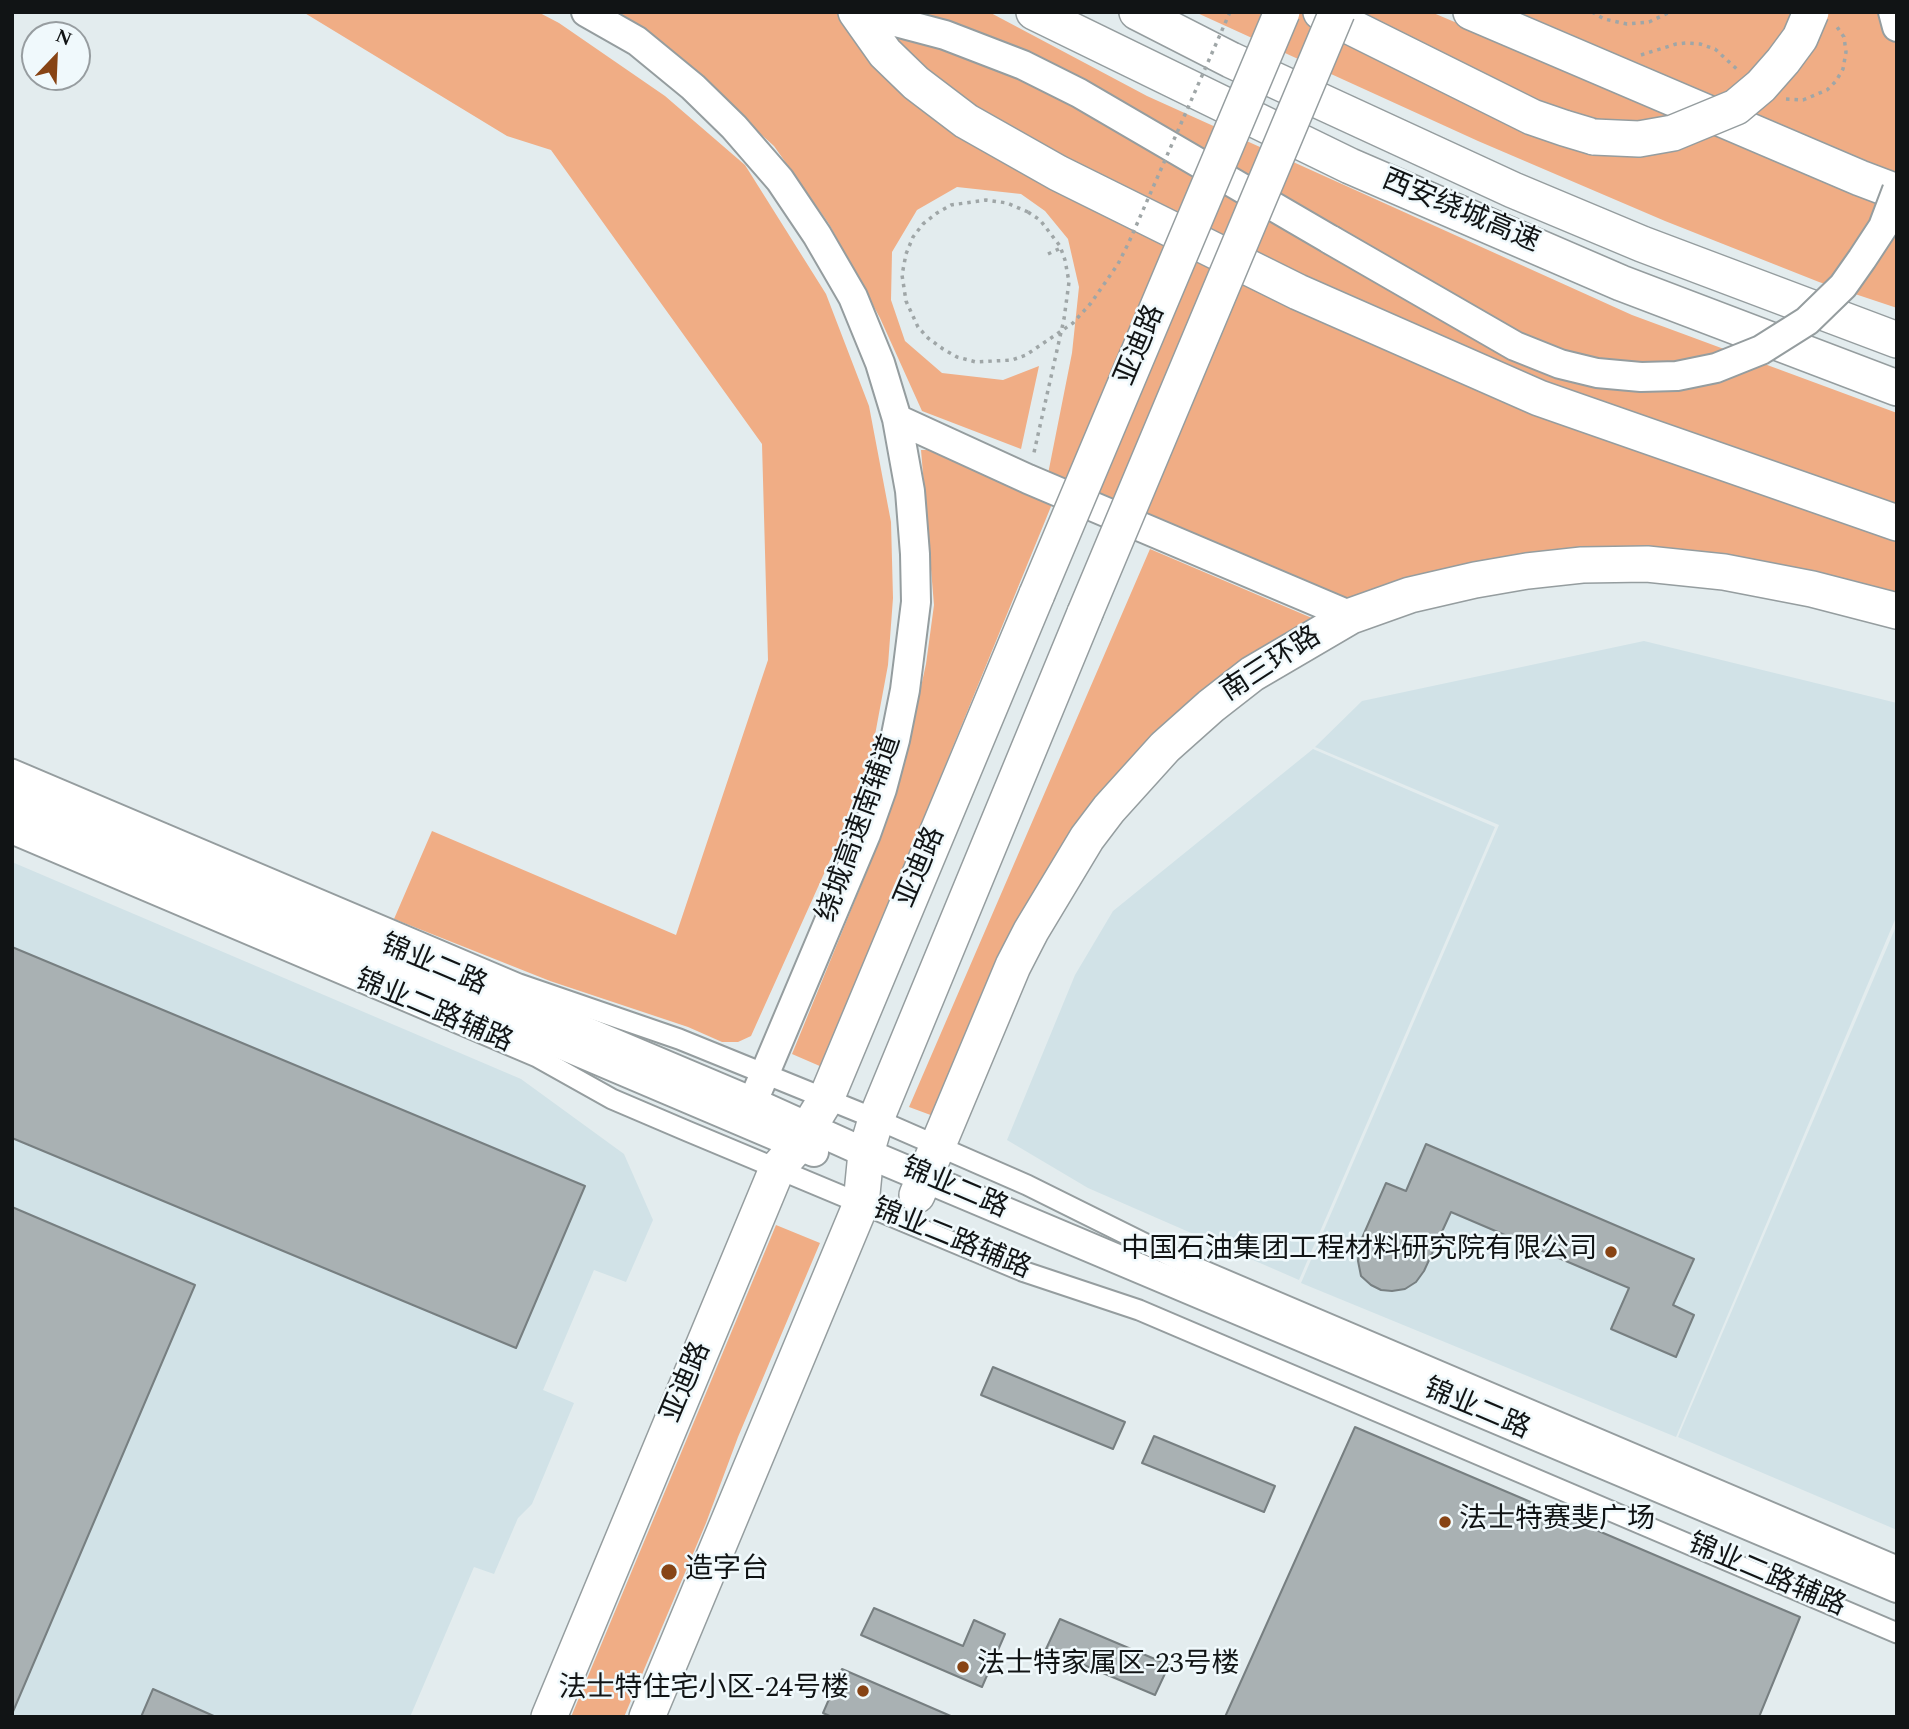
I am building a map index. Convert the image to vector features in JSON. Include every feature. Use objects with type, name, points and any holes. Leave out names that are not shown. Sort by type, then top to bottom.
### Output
[{"type":"highway","points":[[857,12],[885,53],[916,83],[966,121],[1058,173],[1298,292],[1539,398],[1897,523]]},
{"type":"highway","name":"西安绕城高速","points":[[1034,12],[1363,171],[1621,283],[1897,388]]},
{"type":"highway","name":"西安绕城高速","points":[[1137,12],[1231,60],[1513,190],[1642,244],[1897,340]]},
{"type":"highway","name":"亚迪路","points":[[549,1717],[794,1147],[826,1099],[1282,12]]},
{"type":"highway","points":[[1471,12],[1860,178],[1897,191]]},
{"type":"highway","points":[[1333,14],[1532,117],[1594,137],[1639,139],[1673,133],[1736,107],[1761,86],[1821,15]]},
{"type":"highway","name":"亚迪路","points":[[647,1717],[864,1177],[876,1119],[1333,14]]},
{"type":"highway","name":"南三环路","points":[[926,1173],[1013,966],[1087,838],[1109,809],[1166,747],[1211,706],[1252,674],[1352,616],[1410,595],[1527,571],[1582,565],[1647,564],[1724,572],[1812,589],[1897,611]]},
{"type":"main road","name":"绕城高速南辅道","points":[[586,12],[637,41],[693,87],[734,127],[780,180],[817,235],[853,298],[880,363],[897,419],[910,491],[916,602],[905,690],[895,740],[866,834],[749,1112]]},
{"type":"main road","points":[[857,12],[945,35],[1023,65],[1079,93],[1516,346],[1560,364],[1597,373],[1641,377],[1677,376],[1716,368],[1761,350],[1807,321],[1843,286],[1883,227],[1897,191]]},
{"type":"main road","points":[[1893,12],[1897,27]]},
{"type":"main road","points":[[897,419],[1028,479],[1352,616]]},
{"type":"main road","name":"锦业二路","points":[[12,789],[749,1112],[794,1147],[864,1177],[926,1173],[1897,1588]]},
{"type":"main road","name":"锦业二路","points":[[12,811],[749,1112]]},
{"type":"main road","name":"锦业二路","points":[[926,1173],[1897,1609]]},
{"type":"street","points":[[12,769],[519,984],[679,1039],[876,1119],[926,1173],[1027,1185],[1174,1258],[1897,1566]]},
{"type":"street","name":"锦业二路辅路","points":[[12,834],[537,1057],[612,1099],[794,1147],[864,1177],[1022,1271],[1139,1310],[1897,1633]]},
{"type":"path","points":[[1028,479],[1069,292],[1068,273],[1060,248],[1040,220],[1028,212],[1007,203],[986,200],[951,205],[923,224],[913,237],[902,275],[906,301],[918,327],[928,338],[957,357],[976,362],[1012,360],[1026,355],[1073,323],[1091,303],[1118,264],[1230,12]]},
{"type":"path","points":[[1592,12],[1604,19],[1626,24],[1649,22],[1670,12]]},
{"type":"path","points":[[1779,97],[1803,100],[1827,89],[1843,69],[1846,52],[1844,37],[1821,15]]},
{"type":"path","points":[[1631,55],[1647,54],[1686,43],[1700,44],[1714,49],[1747,78]]},
{"type":"path","points":[[1048,254],[1060,248]]},
{"type":"shaded area","points":[[303,12],[538,12],[559,23],[665,96],[745,165],[826,294],[869,406],[891,522],[893,598],[888,665],[867,778],[751,1036],[738,1042],[722,1042],[688,1027],[550,981],[394,919],[432,831],[676,935],[768,660],[762,444],[551,150],[507,136]]},
{"type":"shaded area","points":[[611,12],[989,12],[1147,96],[1632,315],[1897,413],[1897,597],[1601,550],[1503,557],[1397,586],[1351,606],[1047,479],[1072,353],[1079,287],[1068,239],[1045,211],[1021,194],[957,187],[917,210],[892,252],[891,300],[905,341],[942,373],[1003,380],[1039,366],[1021,449],[922,411],[880,318],[829,224],[774,146],[657,41]]},
{"type":"shaded area","points":[[1195,12],[1431,12],[1897,209],[1897,308],[1819,282],[1665,221],[1478,141]]},
{"type":"shaded area","points":[[1494,12],[1897,12],[1897,180]]},
{"type":"shaded area","points":[[921,450],[928,450],[1052,504],[822,1067],[792,1054],[865,876],[904,764],[926,664],[934,605]]},
{"type":"shaded area","points":[[1150,549],[1319,621],[1175,723],[936,1117],[909,1107]]},
{"type":"shaded area","points":[[1644,641],[1897,703],[1897,915],[1676,1437],[1301,1283],[1499,825],[1315,747],[1362,701]]},
{"type":"shaded area","points":[[1313,749],[1495,827],[1299,1280],[1088,1188],[1007,1140],[1075,975],[1113,911]]},
{"type":"shaded area","points":[[12,862],[521,1079],[624,1154],[653,1220],[626,1282],[594,1270],[543,1390],[574,1403],[532,1504],[518,1518],[494,1574],[474,1567],[410,1717],[12,1717]]},
{"type":"shaded area","points":[[1897,924],[1897,1530],[1678,1437]]},
{"type":"shaded area","points":[[776,1225],[820,1243],[738,1437],[706,1523],[624,1717],[571,1717]]},
{"type":"building","points":[[12,947],[585,1186],[516,1348],[12,1138]]},
{"type":"building","name":"中国石油集团工程材料研究院有限公司","points":[[1426,1144],[1694,1259],[1673,1305],[1694,1315],[1676,1357],[1611,1329],[1629,1288],[1451,1212],[1424,1271],[1416,1282],[1405,1289],[1392,1291],[1371,1285],[1361,1276],[1359,1245],[1386,1183],[1406,1191]]},
{"type":"building","points":[[12,1207],[195,1285],[12,1714]]},
{"type":"building","points":[[993,1367],[1125,1422],[1113,1449],[981,1395]]},
{"type":"building","name":"法士特赛斐广场","points":[[1355,1427],[1800,1617],[1759,1717],[1225,1717]]},
{"type":"building","points":[[1154,1436],[1275,1486],[1264,1512],[1142,1463]]},
{"type":"building","name":"法士特家属区-23号楼","points":[[874,1608],[963,1646],[974,1620],[1005,1634],[982,1687],[861,1635]]},
{"type":"building","points":[[1060,1619],[1169,1665],[1155,1695],[1046,1649]]},
{"type":"building","name":"法士特住宅小区-24号楼","points":[[842,1669],[953,1717],[832,1717],[823,1713]]},
{"type":"building","points":[[153,1689],[216,1717],[141,1717]]},
{"type":"place","name":"中国石油集团工程材料研究院有限公司","points":[[1611,1252]]},
{"type":"place","name":"法士特赛斐广场","points":[[1445,1522]]},
{"type":"place","name":"造字台","points":[[669,1572]]},
{"type":"place","name":"法士特家属区-23号楼","points":[[963,1667]]},
{"type":"place","name":"法士特住宅小区-24号楼","points":[[863,1691]]}]
